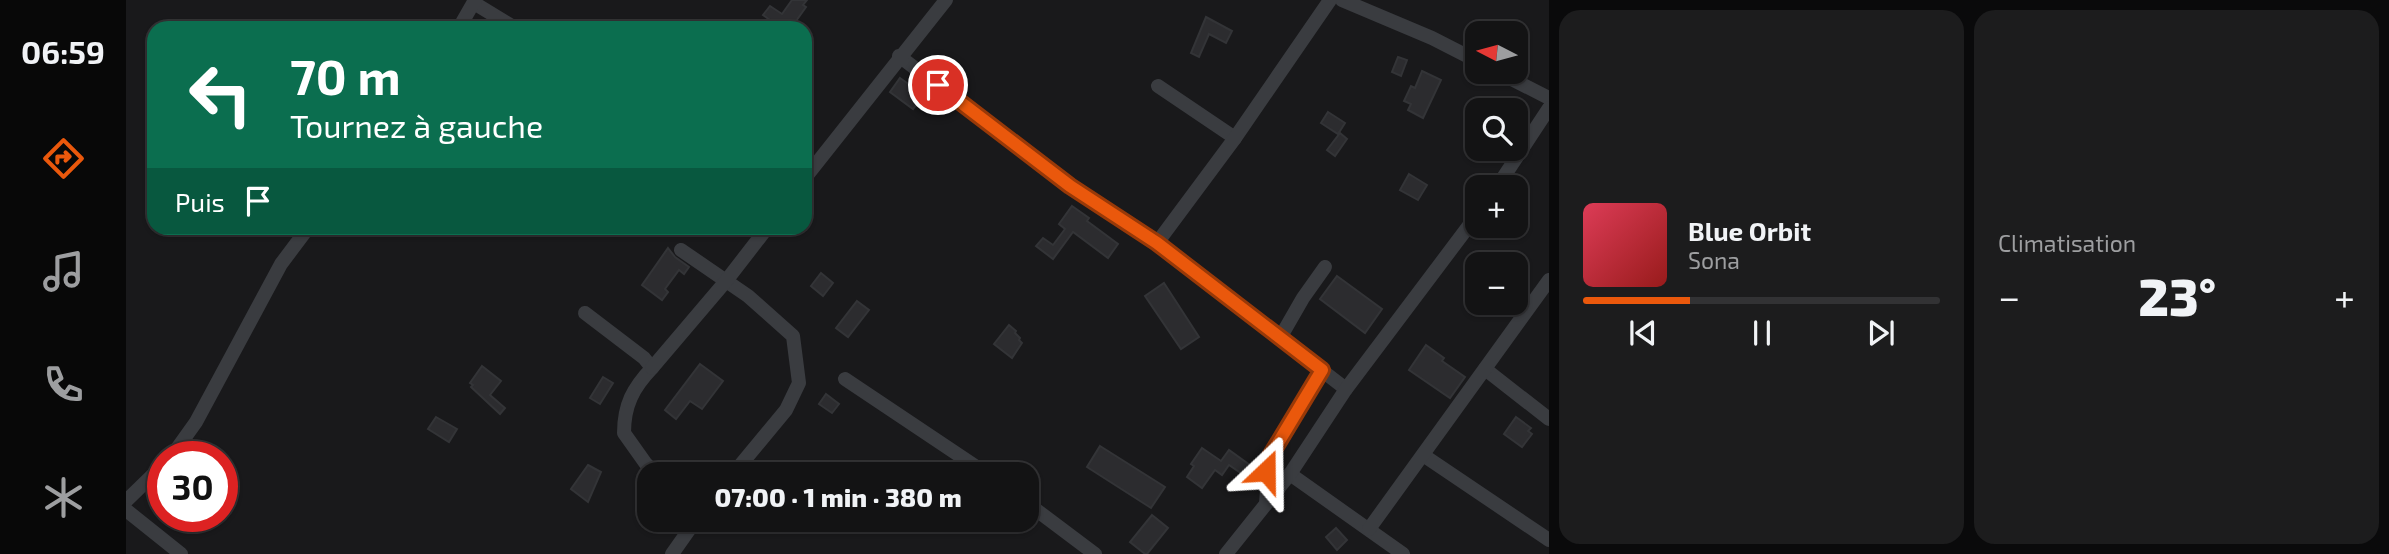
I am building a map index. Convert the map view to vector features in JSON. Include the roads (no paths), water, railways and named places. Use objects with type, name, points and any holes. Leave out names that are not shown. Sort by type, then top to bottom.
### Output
[{"type":"street","points":[[812,169],[946,0]]},
{"type":"street","points":[[1157,243],[1235,138],[1330,0]]},
{"type":"street","points":[[1342,0],[1465,55]]},
{"type":"street","points":[[463,21],[475,1],[505,21]]},
{"type":"street","points":[[899,56],[1070,186],[1157,243],[1346,389]]},
{"type":"street","points":[[1522,84],[1549,98]]},
{"type":"street","points":[[1158,86],[1235,138]]},
{"type":"street","points":[[1505,175],[1549,108]]},
{"type":"street","points":[[1226,554],[1290,474],[1346,389],[1465,231]]},
{"type":"street","points":[[182,441],[281,264],[303,235]]},
{"type":"street","points":[[645,462],[624,433],[628,401],[635,386],[726,281],[762,235]]},
{"type":"street","points":[[681,250],[748,296],[793,336],[799,383],[786,410],[743,462]]},
{"type":"street","points":[[1280,338],[1325,267]]},
{"type":"street","points":[[1368,529],[1485,369],[1545,296],[1549,279]]},
{"type":"street","points":[[585,313],[644,358],[652,368]]},
{"type":"street","points":[[1485,369],[1549,419]]},
{"type":"street","points":[[1266,504],[1269,458],[1322,370]]},
{"type":"street","points":[[845,379],[969,462]]},
{"type":"street","points":[[1423,455],[1549,540]]},
{"type":"street","points":[[1290,474],[1403,554]]},
{"type":"street","points":[[126,501],[147,481]]},
{"type":"street","points":[[126,510],[181,554]]},
{"type":"street","points":[[1039,512],[1096,554]]},
{"type":"street","points":[[672,554],[688,532]]}]
